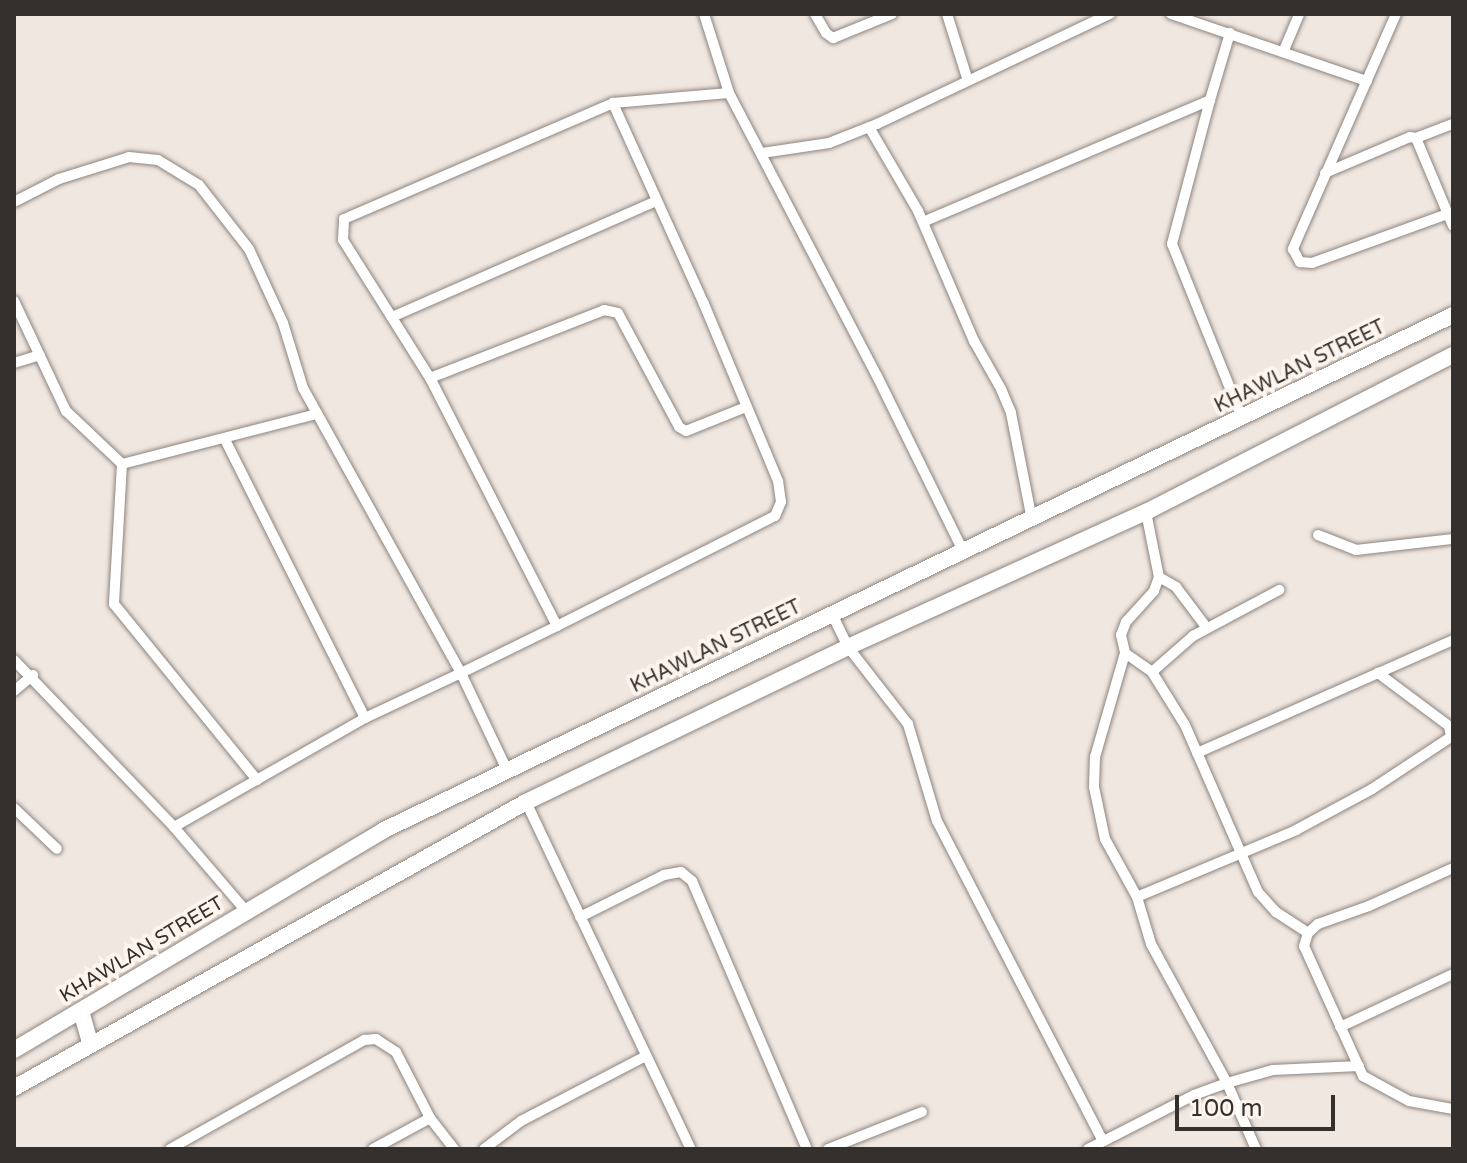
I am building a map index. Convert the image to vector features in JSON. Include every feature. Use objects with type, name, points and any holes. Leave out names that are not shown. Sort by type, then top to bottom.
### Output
[{"type":"main road","name":"KHAWLAN STREET","points":[[14,1050],[384,830],[1453,315]]},
{"type":"main road","points":[[14,1088],[90,1042],[526,802],[848,647],[1146,512],[1453,355]]},
{"type":"main road","points":[[81,1011],[90,1042]]},
{"type":"street","points":[[704,14],[729,93],[964,553]]},
{"type":"street","points":[[815,14],[826,33],[833,38],[892,14]]},
{"type":"street","points":[[947,14],[968,81]]},
{"type":"street","points":[[762,153],[829,143],[1110,14]]},
{"type":"street","points":[[1171,14],[1284,50],[1367,81]]},
{"type":"street","points":[[1284,50],[1299,14]]},
{"type":"street","points":[[1396,14],[1293,249],[1300,262],[1312,263],[1447,214]]},
{"type":"street","points":[[1230,33],[1172,244],[1242,418]]},
{"type":"street","points":[[557,626],[430,378],[343,240],[344,219],[613,103],[729,93]]},
{"type":"street","points":[[923,222],[1210,100]]},
{"type":"street","points":[[174,827],[365,718],[775,516],[781,502],[778,481],[704,304],[613,103]]},
{"type":"street","points":[[1325,173],[1410,137],[1416,138],[1453,124]]},
{"type":"street","points":[[869,127],[923,222],[974,341],[1011,413],[1032,520]]},
{"type":"street","points":[[1416,138],[1422,144],[1453,226]]},
{"type":"street","points":[[14,202],[59,179],[129,157],[158,160],[199,185],[255,260],[283,323],[303,388],[461,673],[507,770]]},
{"type":"street","points":[[392,317],[656,201]]},
{"type":"street","points":[[14,301],[66,411],[122,464],[114,604],[257,780]]},
{"type":"street","points":[[430,378],[604,310],[618,313],[679,427],[686,431],[746,407]]},
{"type":"street","points":[[14,363],[40,355]]},
{"type":"street","points":[[122,464],[317,414]]},
{"type":"street","points":[[224,438],[365,718]]},
{"type":"street","points":[[1146,512],[1159,577],[1154,591],[1126,622],[1121,635],[1125,653],[1095,757],[1094,787],[1105,839],[1137,897],[1151,944],[1227,1083],[1256,1149]]},
{"type":"street","points":[[1318,535],[1356,550],[1453,539]]},
{"type":"street","points":[[1159,577],[1176,587],[1207,628]]},
{"type":"street","points":[[1152,672],[1207,628],[1279,590]]},
{"type":"street","points":[[832,614],[848,647],[908,724],[937,821],[1103,1141]]},
{"type":"street","points":[[1197,753],[1453,640]]},
{"type":"street","points":[[1125,653],[1152,672],[1185,725],[1258,892],[1276,912],[1308,933]]},
{"type":"street","points":[[14,660],[33,675],[174,827],[246,911]]},
{"type":"street","points":[[1137,897],[1241,856],[1372,789],[1451,737],[1449,726],[1378,673]]},
{"type":"street","points":[[14,691],[33,675]]},
{"type":"street","points":[[526,802],[691,1149]]},
{"type":"street","points":[[14,808],[57,849]]},
{"type":"street","points":[[1453,868],[1369,906],[1318,924],[1308,933],[1304,946],[1363,1076],[1396,1096],[1453,1109]]},
{"type":"street","points":[[580,917],[664,875],[681,872],[692,881],[807,1149]]},
{"type":"street","points":[[1340,1027],[1453,974]]},
{"type":"street","points":[[170,1149],[364,1040],[376,1039],[396,1052],[430,1118],[454,1149]]},
{"type":"street","points":[[484,1149],[521,1121],[646,1056]]},
{"type":"street","points":[[1088,1149],[1194,1095],[1227,1083],[1273,1070],[1359,1066]]},
{"type":"street","points":[[828,1149],[922,1112]]},
{"type":"street","points":[[373,1149],[430,1118]]}]
